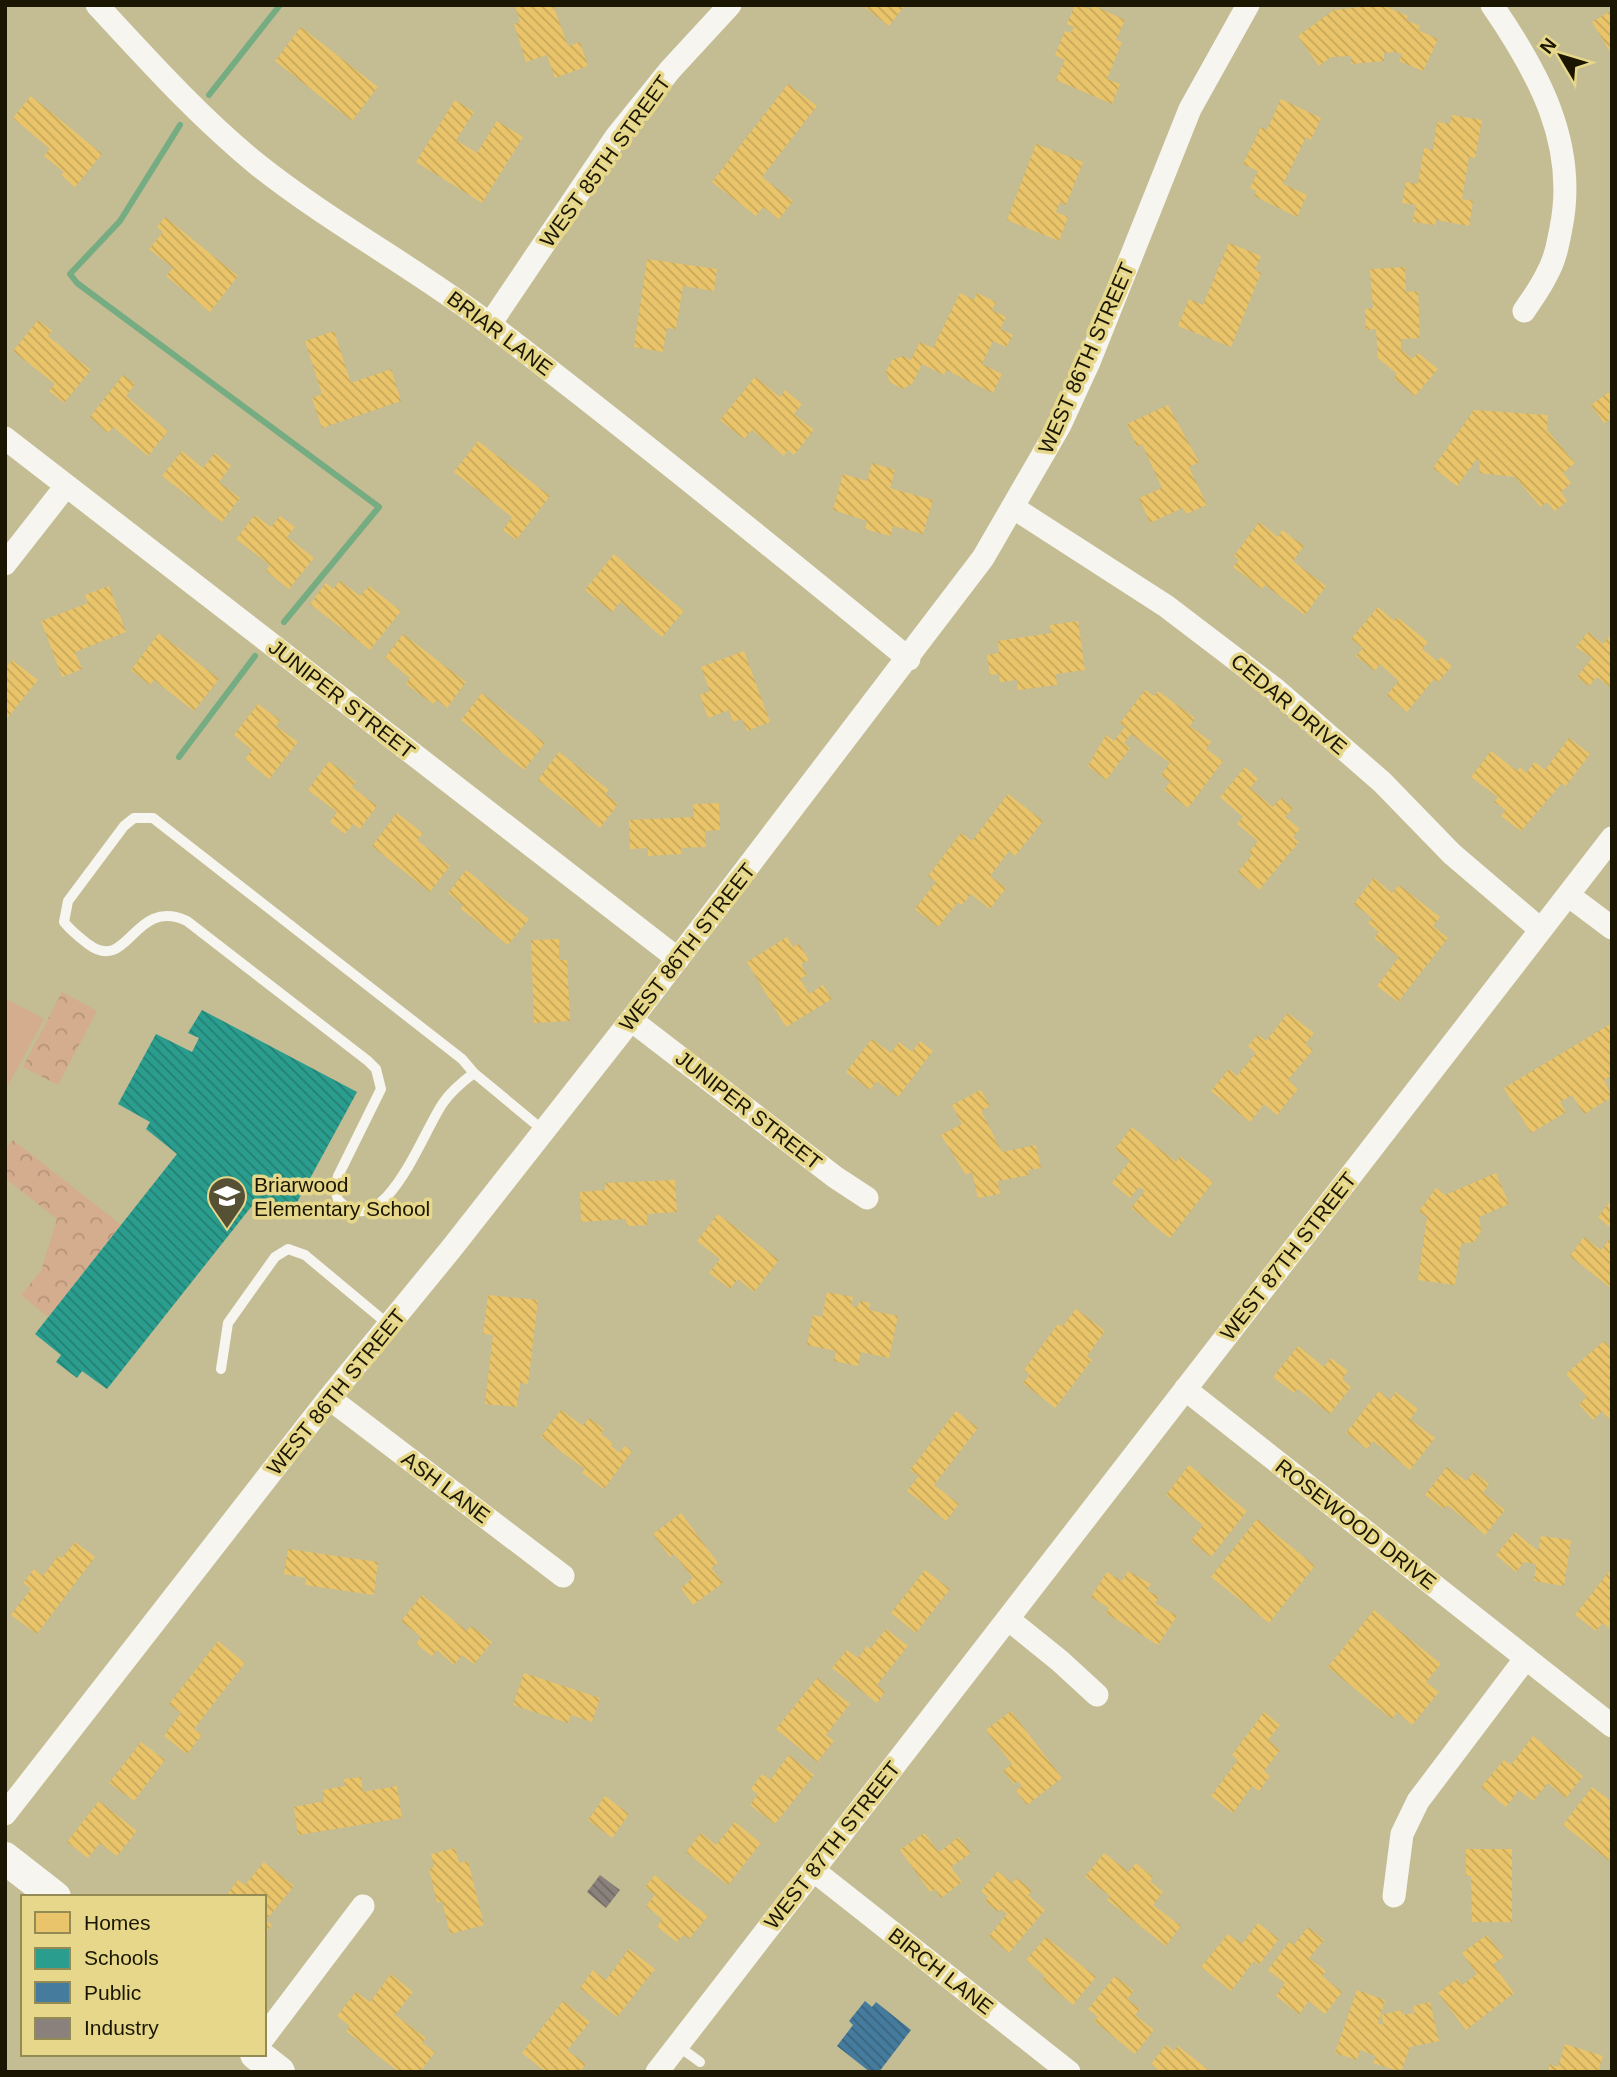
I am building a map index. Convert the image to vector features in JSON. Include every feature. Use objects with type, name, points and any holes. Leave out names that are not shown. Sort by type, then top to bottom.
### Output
[{"type":"main road","points":[[7,1863],[52,1895]]},
{"type":"main road","points":[[259,2056],[279,2072]]},
{"type":"street","name":"BRIAR LANE","points":[[97,5],[200,116],[260,166],[351,232],[429,279],[490,324],[686,478],[909,659]]},
{"type":"street","name":"WEST 85TH STREET","points":[[490,324],[616,137],[670,70],[730,5]]},
{"type":"street","name":"WEST 86TH STREET","points":[[5,1814],[329,1398],[631,1020],[909,659],[983,558],[1060,425],[1089,362],[1190,109],[1248,5]]},
{"type":"street","points":[[1492,5],[1525,53],[1541,85],[1558,128],[1565,163],[1565,208],[1557,250],[1548,273],[1524,311]]},
{"type":"street","name":"JUNIPER STREET","points":[[5,438],[678,959]]},
{"type":"street","points":[[5,564],[66,486]]},
{"type":"street","name":"CEDAR DRIVE","points":[[1014,508],[1166,606],[1275,689],[1382,782],[1452,853],[1540,929]]},
{"type":"street","name":"WEST 87TH STREET","points":[[657,2072],[1540,929],[1607,853]]},
{"type":"street","points":[[1568,895],[1612,928]]},
{"type":"street","name":"JUNIPER STREET","points":[[631,1020],[835,1177],[867,1198]]},
{"type":"street","name":"ROSEWOOD DRIVE","points":[[1185,1389],[1612,1726]]},
{"type":"street","name":"ASH LANE","points":[[329,1398],[563,1576]]},
{"type":"street","points":[[1007,1619],[1060,1661],[1097,1695]]},
{"type":"street","points":[[1394,1896],[1402,1834],[1418,1801],[1527,1658]]},
{"type":"street","name":"BIRCH LANE","points":[[813,1870],[1069,2072]]},
{"type":"street","points":[[266,2034],[363,1906]]},
{"type":"lane","points":[[474,1073],[446,1097],[388,1198],[370,1212],[357,1213],[338,1200],[335,1189],[338,1176],[381,1089],[376,1069],[179,917],[151,918],[112,952],[93,948],[71,931],[64,922],[68,901],[124,826],[143,816],[163,823],[462,1059],[474,1073],[544,1131]]},
{"type":"lane","points":[[221,1369],[228,1323],[275,1257],[288,1249],[305,1255],[389,1325]]},
{"type":"lane","points":[[678,2046],[700,2063]]},
{"type":"green space","points":[[62,992],[97,1011],[58,1085],[23,1067]]},
{"type":"green space","points":[[5,998],[44,1019],[5,1091]]},
{"type":"green space","points":[[13,1140],[121,1225],[48,1317],[21,1295],[41,1271],[57,1219],[5,1178],[5,1150]]},
{"type":"building: Homes","points":[[515,5],[553,5],[568,46],[580,42],[588,66],[555,78],[547,55],[526,62],[514,24],[520,22]]},
{"type":"building: Homes","points":[[862,5],[905,5],[889,26]]},
{"type":"building: Homes","points":[[1075,5],[1090,9],[1092,5],[1125,20],[1116,40],[1122,42],[1107,79],[1120,84],[1112,104],[1056,80],[1065,60],[1055,55],[1065,31],[1071,33],[1074,27],[1067,24]]},
{"type":"building: Homes","points":[[1382,5],[1408,16],[1406,20],[1420,26],[1418,30],[1438,39],[1423,71],[1399,61],[1402,54],[1396,52],[1384,53],[1384,61],[1351,64],[1351,56],[1331,57],[1319,66],[1298,36],[1334,10]]},
{"type":"building: Homes","points":[[1612,10],[1612,55],[1592,22]]},
{"type":"building: Homes","points":[[301,27],[378,87],[352,121],[275,61]]},
{"type":"building: Homes","points":[[788,84],[817,106],[762,177],[793,201],[779,219],[763,207],[756,216],[712,182]]},
{"type":"building: Homes","points":[[31,96],[102,154],[75,187],[61,175],[64,172],[44,156],[50,149],[13,118]]},
{"type":"building: Homes","points":[[1281,99],[1321,118],[1311,140],[1306,137],[1283,184],[1307,195],[1297,217],[1254,196],[1256,191],[1250,188],[1258,171],[1243,164],[1261,127],[1267,130]]},
{"type":"building: Homes","points":[[455,100],[474,112],[456,140],[477,153],[497,121],[523,137],[482,203],[416,162]]},
{"type":"building: Homes","points":[[1452,115],[1482,120],[1475,158],[1469,157],[1462,199],[1473,201],[1469,226],[1436,220],[1435,225],[1413,222],[1416,205],[1402,203],[1406,182],[1418,184],[1424,148],[1433,150],[1437,122],[1450,124]]},
{"type":"building: Homes","points":[[1036,144],[1083,162],[1066,205],[1060,202],[1056,212],[1068,217],[1059,241],[1007,220]]},
{"type":"building: Homes","points":[[165,217],[238,276],[210,312],[166,276],[173,268],[149,249],[163,232],[157,227]]},
{"type":"building: Homes","points":[[1229,243],[1261,256],[1255,270],[1261,273],[1231,347],[1178,326],[1189,299],[1203,305]]},
{"type":"building: Homes","points":[[647,259],[717,269],[714,291],[683,286],[676,329],[667,328],[663,352],[634,347]]},
{"type":"building: Homes","points":[[1405,267],[1406,292],[1418,291],[1420,338],[1401,339],[1401,349],[1412,359],[1418,353],[1438,369],[1415,396],[1394,378],[1397,374],[1378,358],[1376,329],[1366,330],[1365,309],[1373,308],[1370,269]]},
{"type":"building: Homes","points":[[960,293],[974,300],[977,293],[996,302],[992,310],[1006,317],[1000,329],[1013,335],[1006,347],[993,341],[982,364],[1002,374],[993,393],[946,370],[944,375],[922,364],[912,384],[902,389],[890,382],[886,372],[892,360],[903,356],[911,360],[920,342],[933,348]]},
{"type":"building: Homes","points":[[38,320],[52,331],[48,336],[91,370],[64,403],[49,391],[55,384],[13,351]]},
{"type":"building: Homes","points":[[334,331],[351,383],[391,369],[401,401],[322,428],[312,398],[322,394],[305,341]]},
{"type":"building: Homes","points":[[123,375],[135,384],[126,396],[168,431],[148,456],[113,427],[108,433],[90,417]]},
{"type":"building: Homes","points":[[755,377],[780,397],[785,390],[802,404],[794,414],[814,430],[794,455],[788,450],[784,456],[752,430],[744,439],[720,420]]},
{"type":"building: Homes","points":[[1612,390],[1612,418],[1604,423],[1591,405]]},
{"type":"building: Homes","points":[[1168,405],[1199,462],[1189,467],[1207,505],[1186,514],[1183,508],[1150,523],[1139,498],[1162,488],[1142,444],[1137,447],[1127,424]]},
{"type":"building: Homes","points":[[1474,410],[1548,415],[1547,430],[1575,463],[1563,473],[1571,483],[1561,492],[1567,501],[1555,511],[1547,502],[1541,507],[1515,477],[1479,473],[1480,460],[1476,460],[1457,486],[1433,468]]},
{"type":"building: Homes","points":[[478,441],[550,496],[516,540],[503,530],[512,517],[454,472]]},
{"type":"building: Homes","points":[[182,451],[203,468],[215,453],[231,466],[219,482],[240,498],[222,522],[162,476]]},
{"type":"building: Homes","points":[[872,463],[895,470],[890,488],[933,500],[923,534],[893,526],[890,536],[865,529],[867,521],[833,510],[843,474],[867,481]]},
{"type":"building: Homes","points":[[255,515],[271,527],[280,516],[295,527],[287,537],[314,558],[289,589],[266,571],[270,565],[236,539]]},
{"type":"building: Homes","points":[[1259,522],[1278,537],[1282,530],[1304,546],[1293,561],[1326,586],[1305,615],[1265,585],[1262,589],[1233,567],[1239,560],[1234,556]]},
{"type":"building: Homes","points":[[614,554],[684,611],[662,637],[620,602],[612,612],[585,590]]},
{"type":"building: Homes","points":[[340,581],[360,596],[369,586],[401,611],[370,650],[310,604],[326,583],[333,589]]},
{"type":"building: Homes","points":[[109,586],[126,632],[75,652],[82,669],[62,677],[41,621],[88,603],[85,595]]},
{"type":"building: Homes","points":[[1378,607],[1394,621],[1397,617],[1428,642],[1422,649],[1437,661],[1441,657],[1452,666],[1438,682],[1434,679],[1407,712],[1387,695],[1399,681],[1380,664],[1375,671],[1356,656],[1363,648],[1351,639]]},
{"type":"building: Homes","points":[[1078,621],[1085,670],[1056,674],[1057,685],[1018,690],[1017,680],[1000,682],[999,674],[990,675],[987,655],[999,653],[998,641],[1051,633],[1050,625]]},
{"type":"building: Homes","points":[[1588,632],[1603,644],[1612,633],[1612,689],[1597,677],[1589,686],[1577,677],[1592,658],[1576,647]]},
{"type":"building: Homes","points":[[159,633],[219,679],[194,711],[154,680],[150,685],[131,670]]},
{"type":"building: Homes","points":[[403,634],[466,682],[447,708],[437,700],[433,704],[406,684],[410,678],[385,658]]},
{"type":"building: Homes","points":[[744,651],[770,722],[747,731],[742,719],[733,722],[729,710],[708,718],[700,695],[710,691],[701,667]]},
{"type":"building: Homes","points":[[12,660],[38,680],[5,721],[5,669]]},
{"type":"building: Homes","points":[[1145,690],[1154,696],[1158,691],[1195,718],[1190,726],[1211,742],[1206,749],[1223,761],[1188,808],[1164,790],[1170,782],[1161,775],[1170,763],[1131,734],[1124,743],[1130,748],[1106,780],[1088,766],[1106,735],[1114,741],[1125,727],[1120,723]]},
{"type":"building: Homes","points":[[482,693],[545,743],[524,770],[461,720]]},
{"type":"building: Homes","points":[[258,704],[280,720],[276,726],[298,742],[269,779],[245,759],[252,750],[234,735]]},
{"type":"building: Homes","points":[[1569,738],[1590,754],[1566,786],[1562,783],[1521,831],[1501,816],[1506,810],[1494,802],[1498,797],[1471,777],[1491,751],[1517,771],[1520,767],[1526,773],[1535,762],[1545,770]]},
{"type":"building: Homes","points":[[559,752],[609,790],[605,794],[618,804],[600,828],[538,780]]},
{"type":"building: Homes","points":[[329,761],[356,782],[352,787],[377,806],[360,829],[353,824],[345,834],[330,822],[337,812],[308,790]]},
{"type":"building: Homes","points":[[1245,767],[1258,779],[1250,788],[1273,807],[1281,798],[1293,808],[1285,817],[1300,829],[1293,837],[1299,842],[1259,890],[1238,872],[1252,855],[1249,852],[1258,841],[1237,824],[1243,817],[1220,797]]},
{"type":"building: Homes","points":[[1008,794],[1043,821],[1015,856],[1009,851],[990,876],[1006,888],[990,909],[971,894],[962,905],[958,902],[938,927],[915,909],[936,882],[928,876],[961,833],[972,841]]},
{"type":"building: Homes","points":[[719,803],[720,830],[705,831],[706,847],[681,848],[681,854],[648,856],[648,848],[630,849],[629,820],[694,817],[693,804]]},
{"type":"building: Homes","points":[[397,813],[423,833],[417,840],[450,866],[430,892],[372,846]]},
{"type":"building: Homes","points":[[466,870],[529,919],[508,945],[461,909],[463,905],[448,893]]},
{"type":"building: Homes","points":[[1374,878],[1392,893],[1399,885],[1440,917],[1433,926],[1448,938],[1398,1002],[1377,986],[1399,957],[1374,938],[1379,932],[1368,923],[1372,918],[1354,904]]},
{"type":"building: Homes","points":[[787,937],[793,947],[799,944],[809,960],[801,964],[807,975],[800,979],[809,994],[823,985],[832,999],[786,1027],[747,962]]},
{"type":"building: Homes","points":[[559,939],[559,960],[567,960],[570,1021],[534,1023],[531,940]]},
{"type":"building: Homes","points":[[1288,1013],[1314,1033],[1305,1044],[1313,1050],[1288,1080],[1298,1089],[1277,1115],[1264,1104],[1250,1122],[1211,1091],[1229,1069],[1237,1076],[1256,1053],[1248,1046],[1258,1035],[1266,1041]]},
{"type":"building: Homes","points":[[1612,1023],[1612,1075],[1604,1080],[1612,1097],[1584,1114],[1572,1095],[1560,1102],[1566,1112],[1531,1133],[1504,1088]]},
{"type":"building: Homes","points":[[872,1039],[891,1053],[899,1042],[912,1052],[920,1041],[933,1051],[898,1097],[877,1081],[870,1090],[846,1072]]},
{"type":"building: Homes","points":[[981,1090],[990,1106],[981,1111],[1002,1152],[1036,1145],[1041,1168],[1028,1170],[1029,1175],[998,1181],[1000,1194],[978,1198],[972,1172],[966,1175],[941,1135],[962,1124],[952,1105]]},
{"type":"building: Homes","points":[[1132,1127],[1176,1162],[1180,1156],[1213,1182],[1170,1238],[1131,1208],[1145,1191],[1139,1187],[1130,1198],[1112,1183],[1130,1161],[1115,1149]]},
{"type":"building: Homes","points":[[1496,1173],[1509,1204],[1479,1217],[1481,1231],[1474,1242],[1461,1244],[1455,1285],[1418,1280],[1427,1217],[1419,1211],[1436,1188],[1445,1195]]},
{"type":"building: Homes","points":[[675,1180],[677,1212],[647,1214],[647,1225],[627,1226],[626,1219],[581,1222],[580,1192],[605,1190],[605,1183]]},
{"type":"building: Homes","points":[[1609,1203],[1612,1204],[1612,1229],[1598,1217]]},
{"type":"building: Homes","points":[[718,1214],[779,1260],[754,1292],[738,1279],[730,1289],[709,1273],[720,1259],[697,1241]]},
{"type":"building: Homes","points":[[1612,1236],[1612,1289],[1570,1256],[1584,1237],[1601,1250]]},
{"type":"building: Homes","points":[[827,1292],[853,1297],[851,1306],[858,1307],[859,1301],[870,1303],[869,1310],[898,1316],[889,1358],[861,1352],[858,1366],[834,1361],[836,1351],[807,1345],[813,1315],[822,1317]]},
{"type":"building: Homes","points":[[488,1295],[538,1300],[528,1384],[520,1383],[517,1407],[485,1404],[493,1335],[483,1334]]},
{"type":"building: Homes","points":[[1076,1309],[1105,1331],[1087,1356],[1092,1360],[1055,1408],[1023,1383],[1030,1375],[1024,1370],[1058,1324],[1062,1327]]},
{"type":"building: Homes","points":[[1604,1341],[1612,1350],[1612,1423],[1602,1411],[1593,1420],[1579,1404],[1587,1397],[1566,1374]]},
{"type":"building: Homes","points":[[1298,1346],[1324,1367],[1331,1358],[1348,1371],[1342,1379],[1351,1387],[1330,1414],[1298,1389],[1294,1393],[1273,1377]]},
{"type":"building: Homes","points":[[1379,1391],[1390,1400],[1396,1392],[1418,1409],[1410,1419],[1435,1438],[1410,1470],[1373,1441],[1367,1449],[1346,1433]]},
{"type":"building: Homes","points":[[561,1410],[583,1426],[589,1418],[604,1429],[601,1434],[613,1443],[611,1446],[620,1453],[624,1446],[632,1451],[604,1489],[582,1473],[585,1469],[541,1437]]},
{"type":"building: Homes","points":[[956,1411],[978,1428],[934,1485],[959,1504],[946,1521],[907,1491],[919,1476],[910,1470]]},
{"type":"building: Homes","points":[[1189,1465],[1247,1511],[1211,1557],[1191,1541],[1203,1525],[1166,1495]]},
{"type":"building: Homes","points":[[1447,1467],[1466,1481],[1474,1472],[1489,1484],[1483,1493],[1505,1510],[1485,1535],[1447,1505],[1444,1509],[1425,1495]]},
{"type":"building: Homes","points":[[681,1513],[718,1563],[711,1568],[723,1583],[693,1605],[681,1588],[693,1578],[674,1554],[670,1557],[653,1534]]},
{"type":"building: Homes","points":[[1257,1519],[1315,1566],[1269,1623],[1211,1577]]},
{"type":"building: Homes","points":[[1515,1532],[1538,1551],[1541,1536],[1571,1540],[1564,1586],[1534,1581],[1536,1564],[1524,1562],[1516,1572],[1496,1555]]},
{"type":"building: Homes","points":[[75,1542],[95,1557],[37,1634],[11,1615],[31,1589],[23,1583],[34,1569],[43,1576],[58,1556],[62,1558]]},
{"type":"building: Homes","points":[[288,1549],[378,1562],[374,1595],[305,1585],[306,1578],[284,1574]]},
{"type":"building: Homes","points":[[1612,1568],[1612,1630],[1603,1623],[1596,1631],[1575,1615]]},
{"type":"building: Homes","points":[[925,1570],[950,1589],[916,1633],[891,1613]]},
{"type":"building: Homes","points":[[1128,1571],[1151,1584],[1147,1590],[1159,1597],[1155,1603],[1177,1616],[1158,1645],[1106,1613],[1109,1608],[1091,1597],[1107,1572],[1122,1581]]},
{"type":"building: Homes","points":[[422,1595],[467,1631],[471,1626],[492,1642],[474,1664],[462,1655],[454,1665],[437,1650],[432,1656],[416,1644],[421,1637],[401,1621]]},
{"type":"building: Homes","points":[[1374,1610],[1441,1664],[1426,1682],[1439,1692],[1412,1725],[1397,1712],[1392,1719],[1328,1667]]},
{"type":"building: Homes","points":[[886,1629],[908,1646],[877,1685],[885,1692],[877,1703],[832,1668],[847,1650],[858,1658],[867,1646],[870,1649]]},
{"type":"building: Homes","points":[[218,1641],[245,1663],[194,1729],[202,1735],[187,1754],[164,1736],[181,1713],[169,1704]]},
{"type":"building: Homes","points":[[524,1673],[600,1698],[592,1722],[571,1715],[568,1723],[513,1705]]},
{"type":"building: Homes","points":[[817,1678],[850,1704],[826,1735],[834,1741],[817,1762],[776,1729]]},
{"type":"building: Homes","points":[[1011,1711],[1062,1778],[1027,1805],[1016,1791],[1022,1786],[1018,1781],[1014,1784],[1003,1771],[1012,1764],[986,1730]]},
{"type":"building: Homes","points":[[1264,1712],[1280,1725],[1268,1740],[1280,1750],[1264,1771],[1270,1776],[1259,1791],[1252,1786],[1233,1813],[1211,1796],[1238,1760],[1232,1755]]},
{"type":"building: Homes","points":[[1533,1736],[1583,1776],[1566,1798],[1548,1783],[1533,1801],[1519,1790],[1506,1807],[1481,1787],[1504,1760],[1511,1765]]},
{"type":"building: Homes","points":[[141,1742],[165,1760],[134,1801],[109,1783]]},
{"type":"building: Homes","points":[[789,1755],[814,1775],[775,1824],[750,1805],[758,1794],[751,1789],[762,1774],[770,1780]]},
{"type":"building: Homes","points":[[361,1777],[363,1792],[397,1786],[402,1818],[298,1835],[294,1807],[324,1801],[323,1790],[345,1786],[344,1779]]},
{"type":"building: Homes","points":[[1592,1787],[1612,1802],[1612,1863],[1563,1825]]},
{"type":"building: Homes","points":[[605,1796],[629,1814],[612,1838],[588,1820]]},
{"type":"building: Homes","points":[[99,1801],[137,1831],[117,1856],[100,1843],[88,1858],[67,1842]]},
{"type":"building: Homes","points":[[735,1822],[761,1843],[728,1885],[686,1852],[701,1833],[716,1845]]},
{"type":"building: Homes","points":[[924,1833],[939,1852],[959,1837],[971,1853],[951,1867],[962,1882],[941,1898],[935,1889],[930,1892],[900,1850]]},
{"type":"building: Homes","points":[[455,1848],[459,1863],[468,1861],[484,1925],[450,1934],[442,1901],[437,1903],[429,1869],[434,1867],[431,1854]]},
{"type":"building: Homes","points":[[1466,1849],[1512,1849],[1512,1922],[1472,1922],[1471,1876],[1466,1876]]},
{"type":"building: Homes","points":[[1104,1853],[1129,1872],[1136,1863],[1153,1877],[1150,1881],[1163,1892],[1153,1905],[1181,1926],[1166,1946],[1107,1900],[1110,1896],[1085,1877]]},
{"type":"building: Homes","points":[[264,1862],[294,1886],[266,1920],[266,1895],[227,1895],[238,1880],[245,1885]]},
{"type":"building: Homes","points":[[998,1871],[1012,1883],[1017,1878],[1032,1891],[1028,1895],[1045,1910],[1009,1953],[989,1936],[1007,1914],[1001,1909],[998,1912],[985,1901],[988,1897],[981,1891]]},
{"type":"building: Homes","points":[[655,1875],[708,1916],[689,1939],[683,1935],[677,1942],[657,1927],[662,1919],[646,1906],[655,1895],[645,1887]]},
{"type":"building: Homes","points":[[266,1920],[272,1925],[266,1932]]},
{"type":"building: Homes","points":[[1258,1923],[1279,1939],[1259,1965],[1254,1961],[1231,1991],[1201,1967],[1228,1934],[1242,1944]]},
{"type":"building: Homes","points":[[1308,1927],[1324,1940],[1309,1958],[1326,1971],[1322,1976],[1342,1992],[1325,2014],[1309,2001],[1299,2014],[1276,1996],[1285,1983],[1268,1970],[1290,1941],[1294,1945]]},
{"type":"building: Homes","points":[[1487,1935],[1504,1957],[1493,1964],[1514,1993],[1466,2030],[1438,1993],[1457,1979],[1462,1985],[1477,1974],[1462,1953]]},
{"type":"building: Homes","points":[[1046,1937],[1096,1977],[1073,2005],[1043,1980],[1045,1976],[1026,1960]]},
{"type":"building: Homes","points":[[629,1949],[655,1969],[617,2017],[580,1988],[593,1970],[606,1980]]},
{"type":"building: Homes","points":[[391,1974],[413,1992],[395,2015],[426,2038],[422,2043],[435,2052],[420,2072],[399,2072],[346,2031],[350,2026],[337,2016],[356,1992],[370,2002]]},
{"type":"building: Homes","points":[[1115,1976],[1134,1991],[1127,1999],[1140,2009],[1135,2015],[1154,2030],[1135,2054],[1094,2021],[1098,2017],[1088,2009]]},
{"type":"building: Homes","points":[[1357,1990],[1385,2000],[1378,2023],[1384,2025],[1381,2015],[1401,2010],[1403,2015],[1415,2013],[1413,2006],[1430,2002],[1439,2041],[1410,2047],[1401,2072],[1373,2063],[1376,2056],[1360,2050],[1357,2060],[1335,2053]]},
{"type":"building: Homes","points":[[563,2001],[590,2022],[567,2050],[586,2064],[580,2072],[546,2072],[522,2053]]},
{"type":"building: Homes","points":[[1565,2044],[1603,2056],[1598,2072],[1548,2072],[1550,2064],[1558,2067]]},
{"type":"building: Homes","points":[[1166,2045],[1174,2051],[1178,2046],[1211,2072],[1161,2072],[1151,2064]]},
{"type":"building: Schools","name":"Briarwood Elementary School","points":[[202,1010],[357,1092],[288,1219],[255,1202],[107,1389],[82,1371],[77,1378],[56,1362],[61,1355],[35,1334],[177,1154],[146,1129],[150,1122],[118,1104],[156,1034],[192,1052],[199,1038],[188,1033]]},
{"type":"building: Public","points":[[865,2001],[872,2007],[876,2002],[911,2030],[879,2072],[870,2072],[837,2046],[853,2025],[849,2021]]},
{"type":"building: Industry","points":[[600,1875],[620,1890],[606,1908],[587,1892]]},
{"type":"waterway","points":[[209,95],[280,5]]},
{"type":"waterway","points":[[180,125],[120,221],[70,274],[77,283],[379,507],[284,622]]},
{"type":"waterway","points":[[179,757],[255,656]]},
{"type":"place","name":"Briarwood Elementary School","points":[[227,1230]]}]
